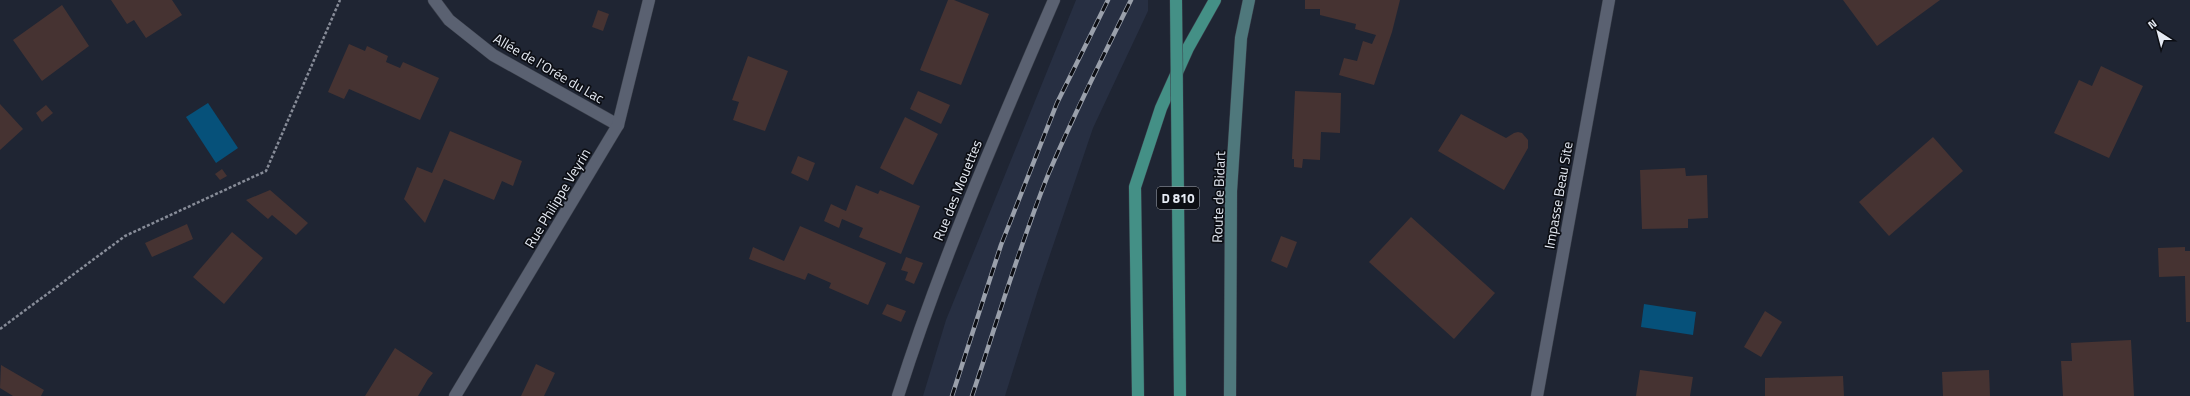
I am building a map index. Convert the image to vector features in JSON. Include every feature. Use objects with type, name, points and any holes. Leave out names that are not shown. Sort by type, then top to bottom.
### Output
[{"type":"main road","name":"D 810","points":[[1176,0],[1180,396]]},
{"type":"main road","points":[[1138,396],[1135,187],[1161,108],[1188,48],[1215,0]]},
{"type":"main road","name":"Route de Bidart","points":[[1230,396],[1231,191],[1241,38],[1249,0]]},
{"type":"street","name":"Allée de l'Orée du Lac","points":[[434,0],[449,20],[493,55],[618,125]]},
{"type":"street","name":"Rue Philippe Veyrin","points":[[454,396],[618,125],[649,0]]},
{"type":"street","name":"Rue des Mouettes","points":[[898,396],[917,335],[976,179],[1054,0]]},
{"type":"street","name":"Impasse Beau Site","points":[[1537,396],[1609,0]]},
{"type":"path","points":[[0,329],[125,236],[266,171],[340,0]]},
{"type":"shaded area","points":[[1076,0],[1148,0],[1148,11],[1093,128],[1038,290],[1005,396],[923,396],[946,320]]},
{"type":"water","points":[[208,103],[238,148],[216,163],[186,117]]},
{"type":"water","points":[[1644,304],[1696,312],[1693,335],[1641,327]]},
{"type":"building","points":[[111,0],[172,0],[182,15],[146,38],[134,20],[127,24]]},
{"type":"building","points":[[948,0],[954,0],[989,14],[961,85],[920,70]]},
{"type":"building","points":[[1305,0],[1400,0],[1392,32],[1374,85],[1339,75],[1344,58],[1357,61],[1363,41],[1372,44],[1376,35],[1355,29],[1356,24],[1320,15],[1320,9],[1305,9]]},
{"type":"building","points":[[1843,0],[1940,0],[1877,46]]},
{"type":"building","points":[[62,5],[89,46],[42,81],[13,40]]},
{"type":"building","points":[[598,10],[609,14],[603,31],[592,27]]},
{"type":"building","points":[[349,44],[365,51],[367,46],[388,56],[386,62],[400,68],[403,62],[439,78],[420,120],[349,89],[344,99],[328,92]]},
{"type":"building","points":[[748,56],[788,71],[765,131],[733,120],[739,102],[732,100]]},
{"type":"building","points":[[2101,66],[2143,86],[2109,158],[2054,133],[2079,80],[2092,86]]},
{"type":"building","points":[[918,91],[950,105],[941,124],[910,109]]},
{"type":"building","points":[[1295,91],[1341,93],[1340,133],[1321,132],[1320,160],[1303,159],[1302,168],[1294,167],[1294,159],[1292,159]]},
{"type":"building","points":[[0,104],[23,129],[0,150]]},
{"type":"building","points":[[46,105],[53,113],[42,122],[36,113]]},
{"type":"building","points":[[1461,114],[1506,138],[1518,132],[1522,133],[1528,140],[1528,148],[1504,190],[1438,151]]},
{"type":"building","points":[[905,117],[938,134],[913,185],[880,168]]},
{"type":"building","points":[[450,131],[522,161],[513,186],[502,181],[494,200],[444,179],[425,223],[404,199],[417,167],[432,173]]},
{"type":"building","points":[[1933,137],[1963,171],[1889,236],[1859,202]]},
{"type":"building","points":[[798,156],[815,163],[808,181],[791,173]]},
{"type":"building","points":[[1685,168],[1686,176],[1707,175],[1708,218],[1688,219],[1688,228],[1642,229],[1640,170]]},
{"type":"building","points":[[222,169],[227,176],[220,180],[215,174]]},
{"type":"building","points":[[856,185],[878,194],[880,190],[920,206],[901,254],[859,237],[863,228],[842,219],[839,228],[824,221],[831,204],[846,211]]},
{"type":"building","points":[[270,190],[308,223],[296,235],[272,215],[268,219],[246,200]]},
{"type":"building","points":[[1411,217],[1495,293],[1454,339],[1369,262]]},
{"type":"building","points":[[187,224],[193,239],[152,257],[145,243]]},
{"type":"building","points":[[800,226],[886,263],[868,305],[829,288],[831,283],[808,273],[805,280],[749,259],[753,247],[784,261]]},
{"type":"building","points":[[232,232],[263,258],[224,304],[193,277]]},
{"type":"building","points":[[1281,236],[1297,242],[1287,268],[1271,261]]},
{"type":"building","points":[[2185,247],[2185,251],[2190,251],[2190,322],[2186,322],[2185,276],[2159,277],[2158,248]]},
{"type":"building","points":[[906,257],[923,263],[914,284],[905,280],[908,272],[901,270]]},
{"type":"building","points":[[887,304],[906,311],[901,322],[882,314]]},
{"type":"building","points":[[1765,311],[1782,322],[1761,357],[1744,347]]},
{"type":"building","points":[[2131,340],[2134,396],[2063,396],[2061,361],[2072,361],[2071,343]]},
{"type":"building","points":[[395,348],[433,373],[418,396],[365,396]]},
{"type":"building","points":[[536,364],[555,373],[544,396],[521,396]]},
{"type":"building","points":[[1,365],[44,390],[41,396],[13,396],[0,388]]},
{"type":"building","points":[[1640,370],[1693,377],[1690,396],[1636,396]]},
{"type":"building","points":[[1989,370],[1990,396],[1943,396],[1942,372]]},
{"type":"building","points":[[1843,376],[1844,396],[1765,396],[1765,378]]},
{"type":"railway","points":[[952,396],[1001,245],[1057,103],[1108,0]]},
{"type":"railway","points":[[972,396],[1037,202],[1078,109],[1131,0]]}]
